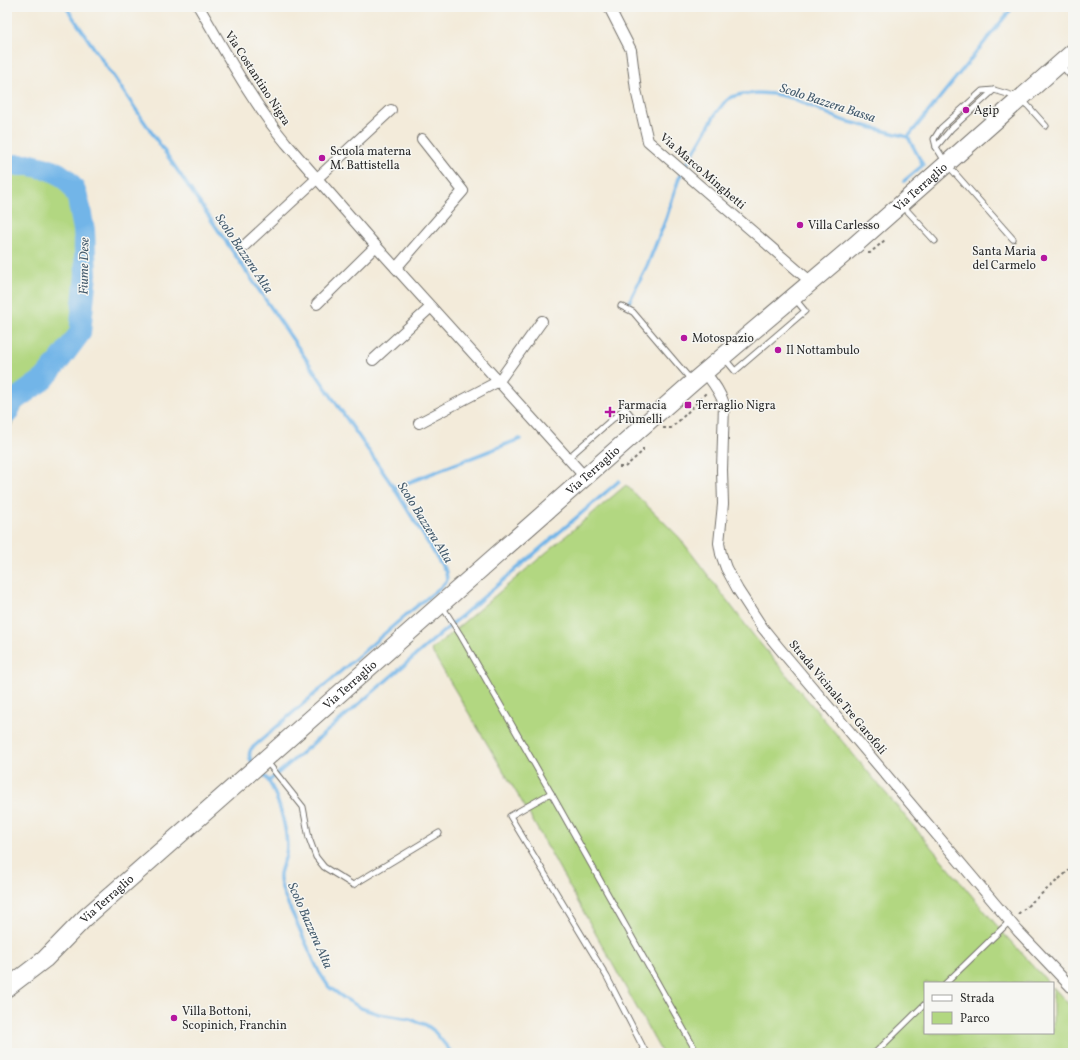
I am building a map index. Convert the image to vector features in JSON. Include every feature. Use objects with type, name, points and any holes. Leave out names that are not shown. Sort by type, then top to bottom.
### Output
[{"type":"main road","name":"Via Terraglio","points":[[7,988],[45,959],[85,918],[445,610],[585,478],[699,377],[901,204],[1073,52]]},
{"type":"street","name":"Via Costantino Nigra","points":[[199,7],[251,95],[274,128],[376,246],[585,478]]},
{"type":"street","name":"Via Marco Minghetti","points":[[609,7],[631,50],[636,90],[648,141],[811,282]]},
{"type":"street","points":[[244,246],[316,178],[392,110]]},
{"type":"street","points":[[396,268],[463,191],[422,139]]},
{"type":"street","points":[[317,304],[376,246]]},
{"type":"street","points":[[373,360],[431,307]]},
{"type":"street","points":[[419,423],[498,381],[542,321]]},
{"type":"street","name":"Strada Vicinale Tre Garofoli","points":[[699,377],[716,385],[724,404],[722,470],[723,504],[719,542],[726,568],[738,590],[762,627],[779,648],[1010,921],[1073,989]]},
{"type":"lane","points":[[1060,64],[1073,79]]},
{"type":"lane","points":[[1013,239],[946,163],[936,147],[934,138],[941,128],[982,91],[994,90],[1021,98],[1046,126]]},
{"type":"lane","points":[[901,204],[935,241]]},
{"type":"lane","points":[[622,306],[633,312],[699,377]]},
{"type":"lane","points":[[568,458],[625,408],[642,428]]},
{"type":"lane","points":[[445,610],[551,793],[697,1053]]},
{"type":"lane","points":[[263,766],[281,780],[303,807],[309,838],[316,857],[324,867],[353,884],[439,833]]},
{"type":"lane","points":[[551,793],[510,816],[607,977],[646,1053]]},
{"type":"lane","points":[[947,982],[1010,921]]},
{"type":"lane","points":[[875,1053],[924,1005]]},
{"type":"path","points":[[1010,921],[1073,867]]},
{"type":"green space","points":[[7,159],[39,162],[54,166],[68,174],[77,183],[84,197],[88,213],[93,250],[93,268],[90,319],[84,339],[67,363],[21,409],[7,435]]},
{"type":"green space","points":[[626,485],[679,537],[754,636],[1004,934],[1048,982],[924,982],[924,1034],[1054,1034],[1054,988],[1073,1009],[1073,1053],[662,1053],[528,812],[431,650]]},
{"type":"waterway","name":"Scolo Bazzera Alta","points":[[66,7],[394,488],[446,572],[447,580],[442,586],[407,614],[251,749],[249,757],[253,763]]},
{"type":"waterway","name":"Scolo Bazzera Bassa","points":[[629,302],[647,266],[666,219],[679,178],[716,113],[731,97],[743,94],[758,93],[774,94],[792,98],[842,120],[908,137],[1013,7]]},
{"type":"waterway","points":[[904,181],[923,165],[908,137]]},
{"type":"waterway","name":"Fiume Dese","points":[[7,165],[31,165],[47,169],[58,173],[66,179],[74,189],[78,199],[84,230],[86,274],[80,333],[44,379],[13,401],[7,413]]},
{"type":"waterway","name":"Scolo Bazzera Bassa","points":[[394,488],[520,439]]},
{"type":"waterway","points":[[269,781],[619,481]]},
{"type":"waterway","name":"Scolo Bazzera Alta","points":[[260,771],[272,787],[285,827],[287,846],[280,877],[284,895],[319,972],[329,987],[361,1008],[379,1014],[410,1019],[426,1025],[433,1030],[452,1053]]},
{"type":"place","name":"Agip","points":[[966,110]]},
{"type":"place","name":"Scuola materna M. Battistella","points":[[322,158]]},
{"type":"place","name":"Villa Carlesso","points":[[800,225]]},
{"type":"place","name":"Santa Maria del Carmelo","points":[[1044,258]]},
{"type":"place","name":"Motospazio","points":[[684,338]]},
{"type":"place","name":"Il Nottambulo","points":[[778,350]]},
{"type":"place","name":"Terraglio Nigra","points":[[688,405]]},
{"type":"place","name":"Farmacia Piumelli","points":[[610,412]]},
{"type":"place","name":"Villa Bottoni, Scopinich, Franchin","points":[[174,1018]]}]
